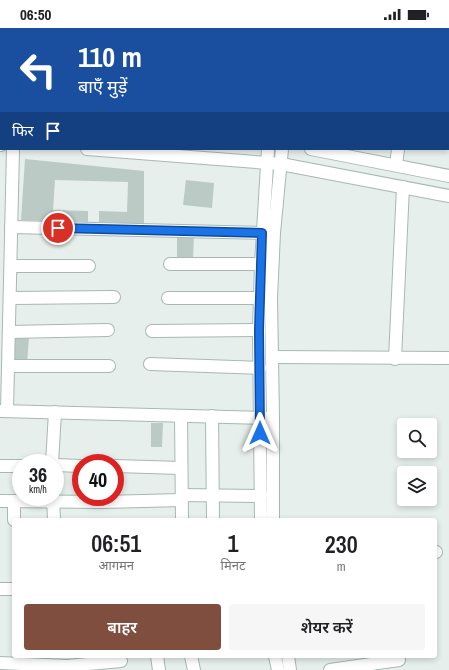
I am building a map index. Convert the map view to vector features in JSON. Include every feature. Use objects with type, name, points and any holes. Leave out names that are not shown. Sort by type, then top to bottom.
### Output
[{"type":"street","points":[[13,150],[8,366],[4,411],[273,418]]},
{"type":"street","points":[[100,150],[281,164],[449,196]]},
{"type":"street","points":[[261,518],[259,330],[262,233],[268,150]]},
{"type":"street","points":[[273,518],[273,264],[282,150]]},
{"type":"street","points":[[396,165],[398,150]]},
{"type":"street","points":[[329,151],[449,176]]},
{"type":"street","points":[[395,359],[403,187]]},
{"type":"street","points":[[12,227],[262,233]]},
{"type":"street","points":[[170,264],[261,264]]},
{"type":"street","points":[[11,266],[89,266]]},
{"type":"street","points":[[10,298],[114,297]]},
{"type":"street","points":[[168,298],[260,298]]},
{"type":"street","points":[[9,332],[108,330]]},
{"type":"street","points":[[152,331],[259,330]]},
{"type":"street","points":[[272,357],[395,359],[449,358]]},
{"type":"street","points":[[150,364],[260,368]]},
{"type":"street","points":[[8,366],[110,366]]},
{"type":"street","points":[[53,454],[55,412]]},
{"type":"street","points":[[181,416],[182,518]]},
{"type":"street","points":[[212,416],[212,518]]},
{"type":"street","points":[[0,466],[12,466]]},
{"type":"street","points":[[124,466],[181,468]]},
{"type":"street","points":[[64,499],[182,498],[212,495],[261,496]]},
{"type":"street","points":[[0,500],[12,501]]},
{"type":"street","points":[[14,506],[14,518]]},
{"type":"street","points":[[54,506],[54,518]]},
{"type":"street","points":[[0,589],[12,589]]},
{"type":"street","points":[[157,658],[159,670]]},
{"type":"street","points":[[191,658],[194,670]]},
{"type":"street","points":[[275,658],[278,670]]},
{"type":"street","points":[[288,658],[290,670]]},
{"type":"street","points":[[330,670],[399,660]]},
{"type":"street","points":[[0,663],[67,666],[122,662]]},
{"type":"building","points":[[25,159],[144,171],[144,224],[99,222],[99,211],[127,212],[128,182],[55,180],[53,210],[88,211],[88,222],[21,220]]},
{"type":"building","points":[[186,180],[214,183],[212,208],[183,205]]},
{"type":"building","points":[[177,233],[194,233],[193,260],[177,260]]},
{"type":"building","points":[[15,336],[29,337],[27,364],[13,363]]},
{"type":"building","points":[[151,423],[163,423],[162,447],[151,447]]},
{"type":"route","points":[[58,228],[262,233],[259,330],[260,433]]}]
